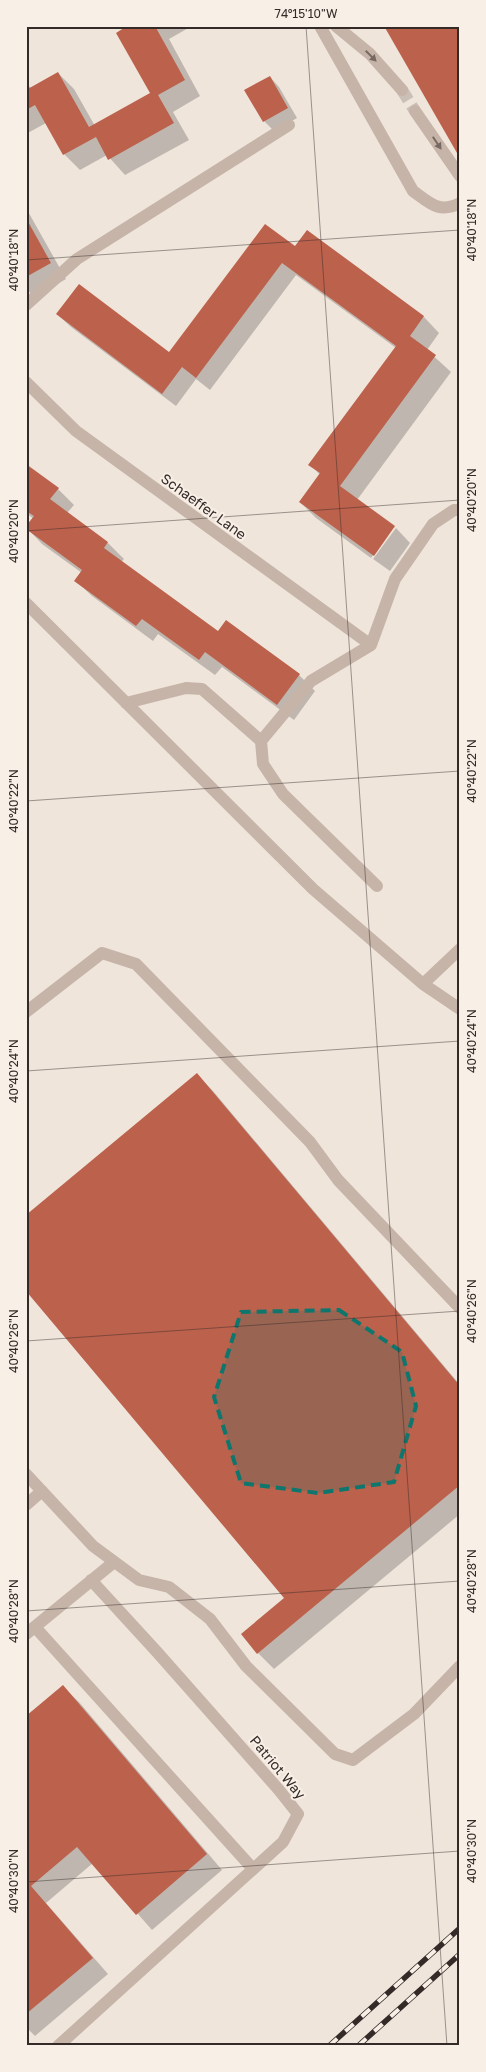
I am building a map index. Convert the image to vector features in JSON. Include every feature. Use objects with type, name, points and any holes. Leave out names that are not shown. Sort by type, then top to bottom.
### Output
[{"type":"lane","points":[[320,26],[369,116],[413,191],[436,207],[451,208],[460,203]]},
{"type":"lane","points":[[336,26],[370,54],[402,90]]},
{"type":"lane","points":[[415,111],[460,176]]},
{"type":"lane","points":[[26,305],[77,258],[289,125]]},
{"type":"lane","name":"Schaeffer Lane","points":[[26,382],[76,431],[371,645]]},
{"type":"lane","points":[[261,741],[311,681],[371,645],[395,579],[433,524],[454,510],[460,510]]},
{"type":"lane","points":[[26,603],[313,889],[423,984],[460,1010]]},
{"type":"lane","points":[[126,702],[186,688],[202,689],[261,741],[263,764],[283,794],[377,886]]},
{"type":"lane","points":[[423,984],[460,949]]},
{"type":"lane","points":[[26,1012],[102,953],[136,964],[310,1142],[338,1180],[460,1308]]},
{"type":"lane","points":[[26,1474],[93,1546],[139,1580],[168,1587],[210,1619],[246,1666],[335,1754],[353,1760],[414,1714],[460,1666]]},
{"type":"lane","points":[[26,1505],[42,1491]]},
{"type":"lane","points":[[114,1562],[31,1631],[253,1869]]},
{"type":"lane","name":"Patriot Way","points":[[58,2046],[283,1842],[298,1814],[177,1673],[91,1580]]},
{"type":"highlighted area","points":[[339,1310],[402,1352],[416,1406],[394,1482],[318,1493],[241,1483],[214,1397],[241,1312]]},
{"type":"building","points":[[127,26],[155,26],[185,80],[158,95],[174,123],[108,160],[96,137],[63,155],[35,105],[26,110],[26,90],[58,72],[89,127],[150,93],[116,33]]},
{"type":"building","points":[[384,26],[460,26],[460,152],[457,153]]},
{"type":"building","points":[[270,76],[288,108],[263,122],[244,90]]},
{"type":"building","points":[[26,218],[51,263],[26,277]]},
{"type":"building","points":[[265,224],[295,246],[307,230],[424,316],[410,336],[436,355],[340,486],[395,526],[374,556],[299,502],[320,473],[308,465],[396,346],[282,263],[196,378],[182,367],[162,394],[56,314],[79,284],[169,352]]},
{"type":"building","points":[[26,464],[59,488],[50,499],[108,542],[104,548],[218,631],[226,620],[300,674],[277,705],[205,652],[199,660],[142,619],[136,626],[74,581],[82,570],[26,529],[26,526],[34,516],[26,511]]},
{"type":"building","points":[[197,1073],[460,1386],[460,1485],[257,1654],[241,1634],[284,1598],[26,1291],[26,1215]]},
{"type":"building","points":[[63,1685],[207,1854],[136,1915],[77,1847],[31,1886],[93,1958],[26,2014],[26,1716]]},
{"type":"tunnel","points":[[402,90],[415,111]]},
{"type":"railway","points":[[329,2046],[460,1928]]},
{"type":"railway","points":[[358,2046],[460,1954]]}]
